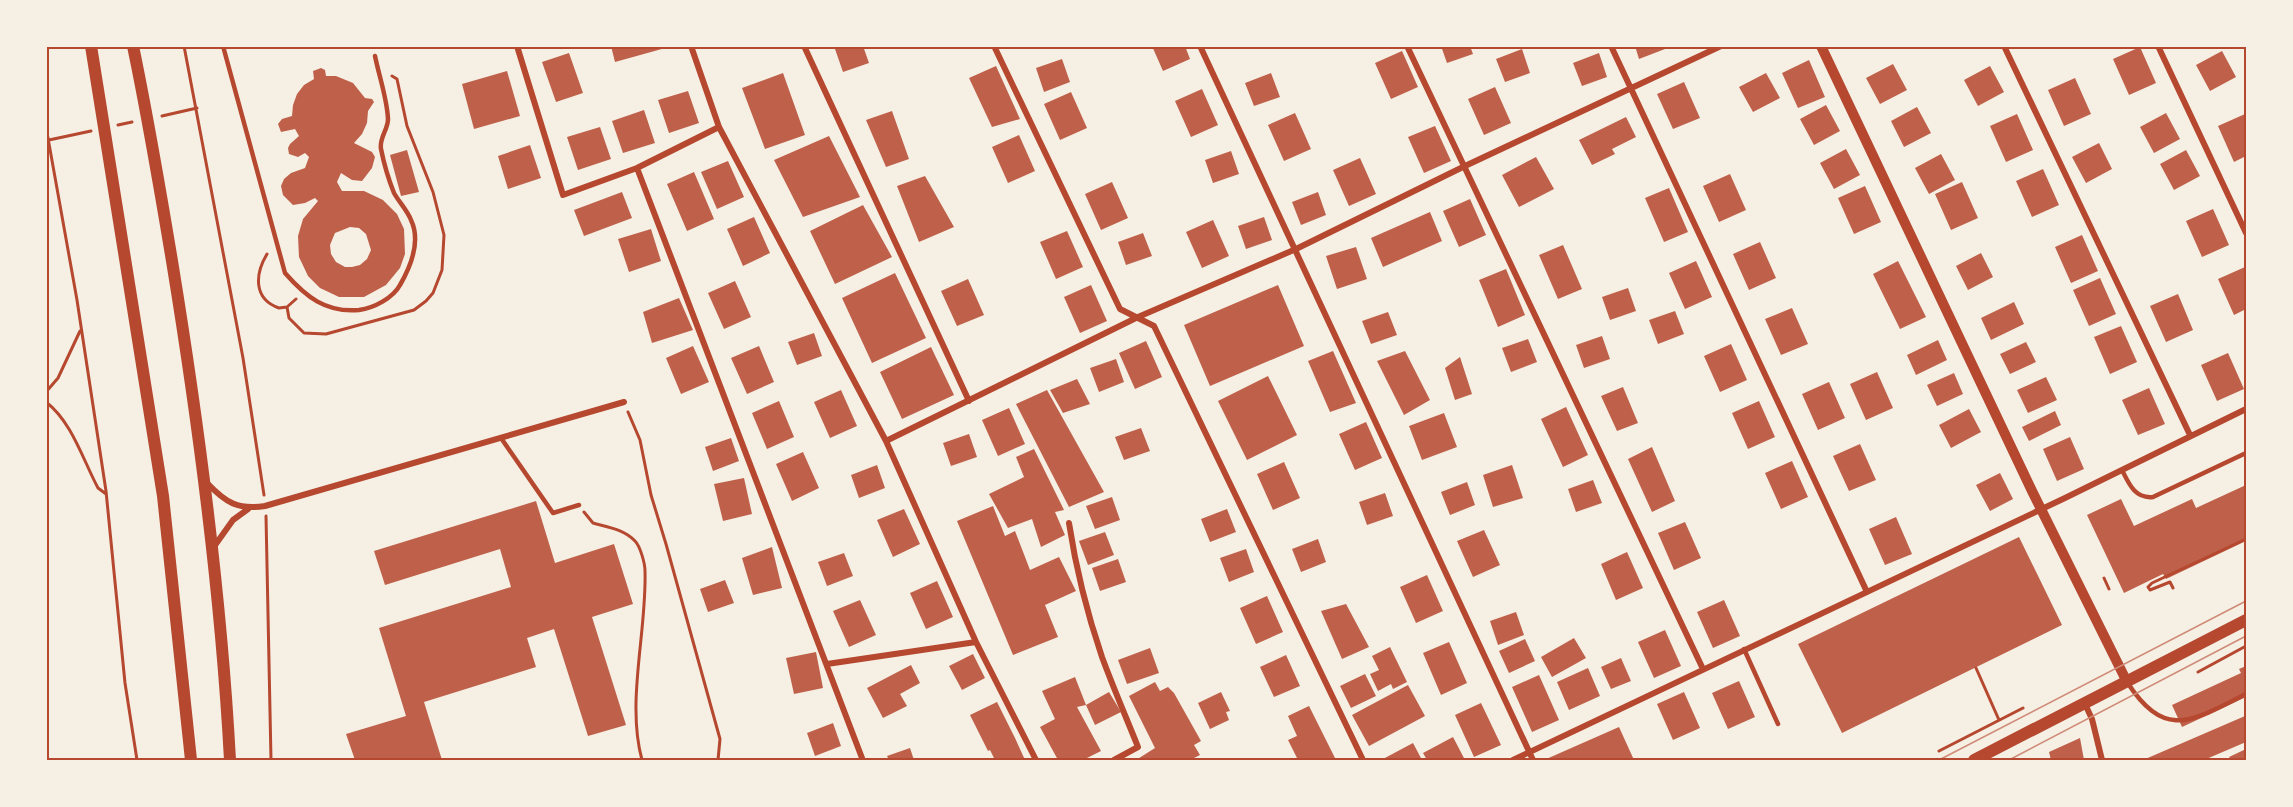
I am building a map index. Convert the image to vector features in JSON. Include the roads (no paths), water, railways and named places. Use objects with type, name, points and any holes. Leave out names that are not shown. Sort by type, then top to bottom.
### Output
[{"type":"main road","points":[[133,46],[148,118],[182,321],[204,480],[225,673],[230,760]]},
{"type":"main road","points":[[94,47],[163,496],[191,760]]},
{"type":"main road","points":[[1974,760],[2247,620]]},
{"type":"street","points":[[517,46],[563,195],[637,168],[719,127]]},
{"type":"street","points":[[691,46],[719,127],[886,441],[976,642],[1036,760]]},
{"type":"street","points":[[804,46],[969,401]]},
{"type":"street","points":[[994,46],[1120,309],[1154,326],[1363,760]]},
{"type":"street","points":[[1200,46],[1533,760]]},
{"type":"street","points":[[1407,46],[1703,669]]},
{"type":"street","points":[[1611,46],[1867,592]]},
{"type":"street","points":[[886,441],[1138,317],[1296,249],[1464,166],[1721,46]]},
{"type":"street","points":[[1821,46],[2041,509],[2127,682]]},
{"type":"street","points":[[2004,46],[2190,435]]},
{"type":"street","points":[[2158,46],[2247,233]]},
{"type":"street","points":[[637,168],[862,758]]},
{"type":"street","points":[[204,480],[227,501],[248,508],[265,506],[624,402]]},
{"type":"street","points":[[1513,760],[2247,409]]},
{"type":"street","points":[[213,549],[233,520],[248,508]]},
{"type":"street","points":[[1069,523],[1087,610],[1102,659],[1138,747],[1114,760]]},
{"type":"street","points":[[828,664],[976,642]]},
{"type":"street","points":[[2085,704],[2092,719],[2102,760]]},
{"type":"lane","points":[[223,46],[285,273],[302,293],[319,304],[345,312],[365,309],[394,294],[410,269],[416,245],[412,221],[395,195],[386,171],[380,143],[388,128],[388,116],[375,56]]},
{"type":"lane","points":[[501,438],[553,513],[579,505]]},
{"type":"lane","points":[[2122,470],[2135,492],[2154,497],[2247,453]]},
{"type":"lane","points":[[1744,650],[1778,724]]},
{"type":"lane","points":[[2127,682],[2140,702],[2151,712],[2171,720],[2202,716],[2247,694]]},
{"type":"tram line","points":[[1939,760],[2246,601]]},
{"type":"tram line","points":[[2009,760],[2246,636]]}]
